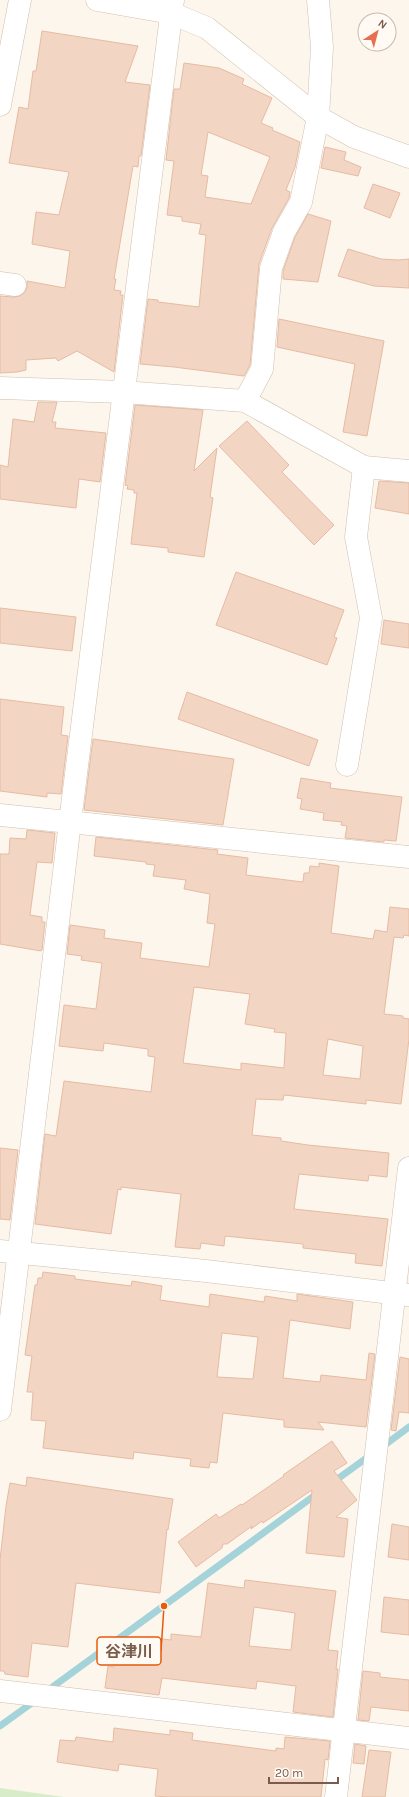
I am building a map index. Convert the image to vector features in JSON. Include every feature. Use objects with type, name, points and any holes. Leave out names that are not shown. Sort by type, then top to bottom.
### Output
[{"type":"street","points":[[0,105],[20,0]]},
{"type":"street","points":[[97,0],[172,7],[207,28],[318,116],[354,136],[409,157]]},
{"type":"street","points":[[245,401],[262,369],[271,268],[284,232],[301,202],[318,116],[322,47],[318,0]]},
{"type":"street","points":[[0,1410],[9,1252],[70,822],[172,7]]},
{"type":"street","points":[[0,388],[123,392],[245,401],[364,467],[409,471]]},
{"type":"street","points":[[347,765],[370,618],[356,537],[364,467]]},
{"type":"street","points":[[0,815],[409,857]]},
{"type":"street","points":[[336,1797],[343,1731],[402,1294],[409,1168]]},
{"type":"street","points":[[9,1252],[206,1271],[402,1294]]},
{"type":"street","points":[[0,1691],[409,1738]]},
{"type":"green space","points":[[0,1788],[64,1797],[0,1797]]},
{"type":"building","points":[[42,31],[138,46],[125,82],[150,85],[141,156],[139,156],[138,167],[133,166],[114,279],[116,279],[114,290],[121,291],[120,295],[123,295],[114,372],[77,351],[58,361],[56,358],[26,360],[26,370],[0,373],[0,296],[20,296],[25,292],[27,281],[65,288],[70,251],[32,244],[36,212],[59,215],[69,172],[9,163],[19,107],[28,109],[33,71],[36,71]]},
{"type":"building","points":[[184,63],[219,68],[244,79],[242,84],[272,98],[261,123],[273,128],[272,130],[300,142],[295,167],[286,190],[290,192],[289,198],[272,228],[259,264],[250,365],[244,376],[140,364],[148,299],[158,300],[158,302],[199,307],[206,235],[199,234],[201,224],[182,221],[182,217],[167,215],[174,161],[166,160],[174,89],[180,89]],"holes":[[[208,132],[270,157],[251,204],[205,197],[208,176],[201,175]]]},
{"type":"building","points":[[325,147],[346,152],[344,160],[361,167],[358,176],[321,168]]},
{"type":"building","points":[[373,184],[400,193],[390,218],[364,208]]},
{"type":"building","points":[[308,214],[331,221],[318,282],[283,279],[283,271],[295,237]]},
{"type":"building","points":[[348,249],[381,259],[409,259],[409,288],[374,286],[338,276]]},
{"type":"building","points":[[279,319],[384,341],[367,436],[343,432],[355,364],[277,347]]},
{"type":"building","points":[[38,402],[57,402],[52,422],[56,422],[55,428],[106,433],[100,482],[79,479],[76,508],[0,499],[0,465],[8,467],[13,419],[34,422]]},
{"type":"building","points":[[135,405],[203,410],[194,471],[217,448],[210,497],[213,498],[204,557],[168,552],[168,548],[131,544],[137,493],[134,493],[134,490],[127,489],[128,486],[125,485]]},
{"type":"building","points":[[247,421],[289,465],[282,472],[334,525],[314,545],[219,446]]},
{"type":"building","points":[[379,481],[409,483],[409,514],[375,508]]},
{"type":"building","points":[[236,572],[344,610],[334,637],[337,638],[327,665],[216,625]]},
{"type":"building","points":[[0,608],[76,617],[72,651],[0,643]]},
{"type":"building","points":[[384,620],[409,624],[409,648],[381,644]]},
{"type":"building","points":[[187,692],[318,740],[309,766],[178,719]]},
{"type":"building","points":[[0,699],[64,707],[61,735],[68,736],[61,794],[47,793],[47,797],[0,791]]},
{"type":"building","points":[[93,739],[234,759],[223,825],[84,810]]},
{"type":"building","points":[[301,778],[331,783],[330,788],[402,797],[396,841],[384,840],[384,842],[345,838],[347,826],[341,825],[342,822],[323,820],[324,813],[300,809],[302,799],[297,798]]},
{"type":"building","points":[[27,830],[55,833],[52,863],[37,862],[30,915],[42,917],[42,922],[45,922],[41,951],[0,944],[0,854],[9,854],[10,838],[26,839]]},
{"type":"building","points":[[96,837],[218,850],[217,854],[248,858],[246,875],[303,882],[304,873],[309,873],[310,866],[319,867],[319,863],[339,866],[331,933],[373,939],[375,930],[387,932],[390,907],[409,909],[409,936],[404,935],[403,938],[394,937],[384,1014],[403,1016],[403,1018],[409,1019],[409,1039],[401,1104],[366,1100],[366,1104],[284,1095],[283,1100],[256,1099],[252,1135],[281,1138],[281,1141],[308,1145],[389,1153],[387,1177],[369,1175],[368,1181],[299,1174],[294,1209],[388,1219],[382,1266],[355,1263],[356,1254],[303,1248],[303,1244],[225,1236],[224,1246],[201,1243],[200,1249],[175,1247],[181,1194],[121,1187],[121,1190],[118,1189],[111,1234],[35,1224],[45,1134],[56,1136],[64,1081],[151,1092],[155,1057],[148,1056],[148,1049],[104,1043],[103,1051],[59,1046],[64,1005],[96,1009],[102,963],[81,960],[82,956],[67,954],[70,925],[105,930],[104,938],[142,943],[140,958],[209,967],[215,924],[207,923],[210,894],[184,889],[186,880],[153,876],[155,865],[146,864],[146,862],[94,856]],"holes":[[[194,987],[250,994],[245,1024],[275,1029],[274,1032],[286,1033],[284,1068],[241,1063],[241,1070],[183,1063]],[[328,1039],[363,1046],[360,1079],[323,1075]]]},
{"type":"building","points":[[0,1148],[18,1150],[10,1220],[0,1219]]},
{"type":"building","points":[[43,1272],[75,1276],[75,1279],[131,1286],[132,1281],[162,1286],[160,1300],[209,1307],[210,1294],[264,1302],[265,1296],[297,1301],[297,1294],[353,1302],[350,1329],[290,1320],[283,1378],[320,1382],[321,1375],[366,1380],[369,1353],[375,1354],[366,1427],[318,1422],[324,1430],[284,1427],[284,1420],[223,1413],[217,1463],[210,1462],[209,1468],[190,1466],[191,1459],[134,1452],[133,1459],[43,1448],[46,1421],[31,1420],[33,1392],[27,1392],[32,1356],[25,1355],[35,1285],[37,1285],[38,1278],[42,1278]],"holes":[[[222,1333],[258,1337],[253,1379],[217,1377]]]},
{"type":"building","points":[[400,1357],[409,1359],[409,1413],[399,1412],[396,1431],[391,1430]]},
{"type":"building","points":[[332,1441],[347,1463],[334,1471],[357,1500],[336,1517],[348,1519],[344,1557],[306,1553],[312,1490],[263,1523],[262,1521],[251,1529],[252,1526],[227,1544],[223,1544],[222,1548],[196,1567],[178,1542],[216,1514],[219,1518],[241,1504],[242,1505]]},
{"type":"building","points":[[27,1477],[173,1499],[168,1530],[167,1529],[160,1593],[76,1583],[68,1647],[32,1643],[28,1677],[5,1674],[4,1671],[0,1671],[0,1560],[6,1506],[10,1483],[26,1486]]},
{"type":"building","points":[[392,1524],[409,1527],[409,1560],[388,1557]]},
{"type":"building","points":[[245,1580],[336,1591],[328,1650],[338,1651],[336,1669],[338,1669],[333,1717],[293,1712],[296,1686],[257,1681],[256,1689],[162,1678],[159,1695],[105,1688],[108,1666],[114,1667],[116,1658],[136,1661],[138,1650],[145,1651],[147,1637],[171,1640],[171,1634],[201,1637],[208,1583],[244,1588]],"holes":[[[254,1607],[295,1613],[291,1650],[249,1646]]]},
{"type":"building","points":[[384,1597],[409,1600],[409,1635],[381,1632]]},
{"type":"building","points":[[363,1671],[380,1673],[380,1677],[409,1680],[409,1711],[371,1707],[369,1721],[358,1720]]},
{"type":"building","points":[[114,1728],[170,1735],[170,1730],[193,1733],[192,1740],[276,1751],[276,1748],[284,1749],[285,1737],[330,1741],[328,1760],[325,1759],[321,1797],[155,1796],[158,1769],[119,1764],[118,1771],[57,1762],[60,1740],[75,1741],[76,1737],[113,1742]]},
{"type":"building","points":[[355,1744],[366,1746],[364,1764],[353,1763]]},
{"type":"building","points":[[369,1750],[391,1752],[385,1797],[362,1797]]},
{"type":"waterway","points":[[382,1447],[409,1427]]},
{"type":"waterway","points":[[332,1483],[372,1454]]},
{"type":"waterway","points":[[47,1691],[318,1493]]},
{"type":"waterway","points":[[0,1726],[36,1700]]},
{"type":"place","name":"谷津川","points":[[164,1606]]}]
